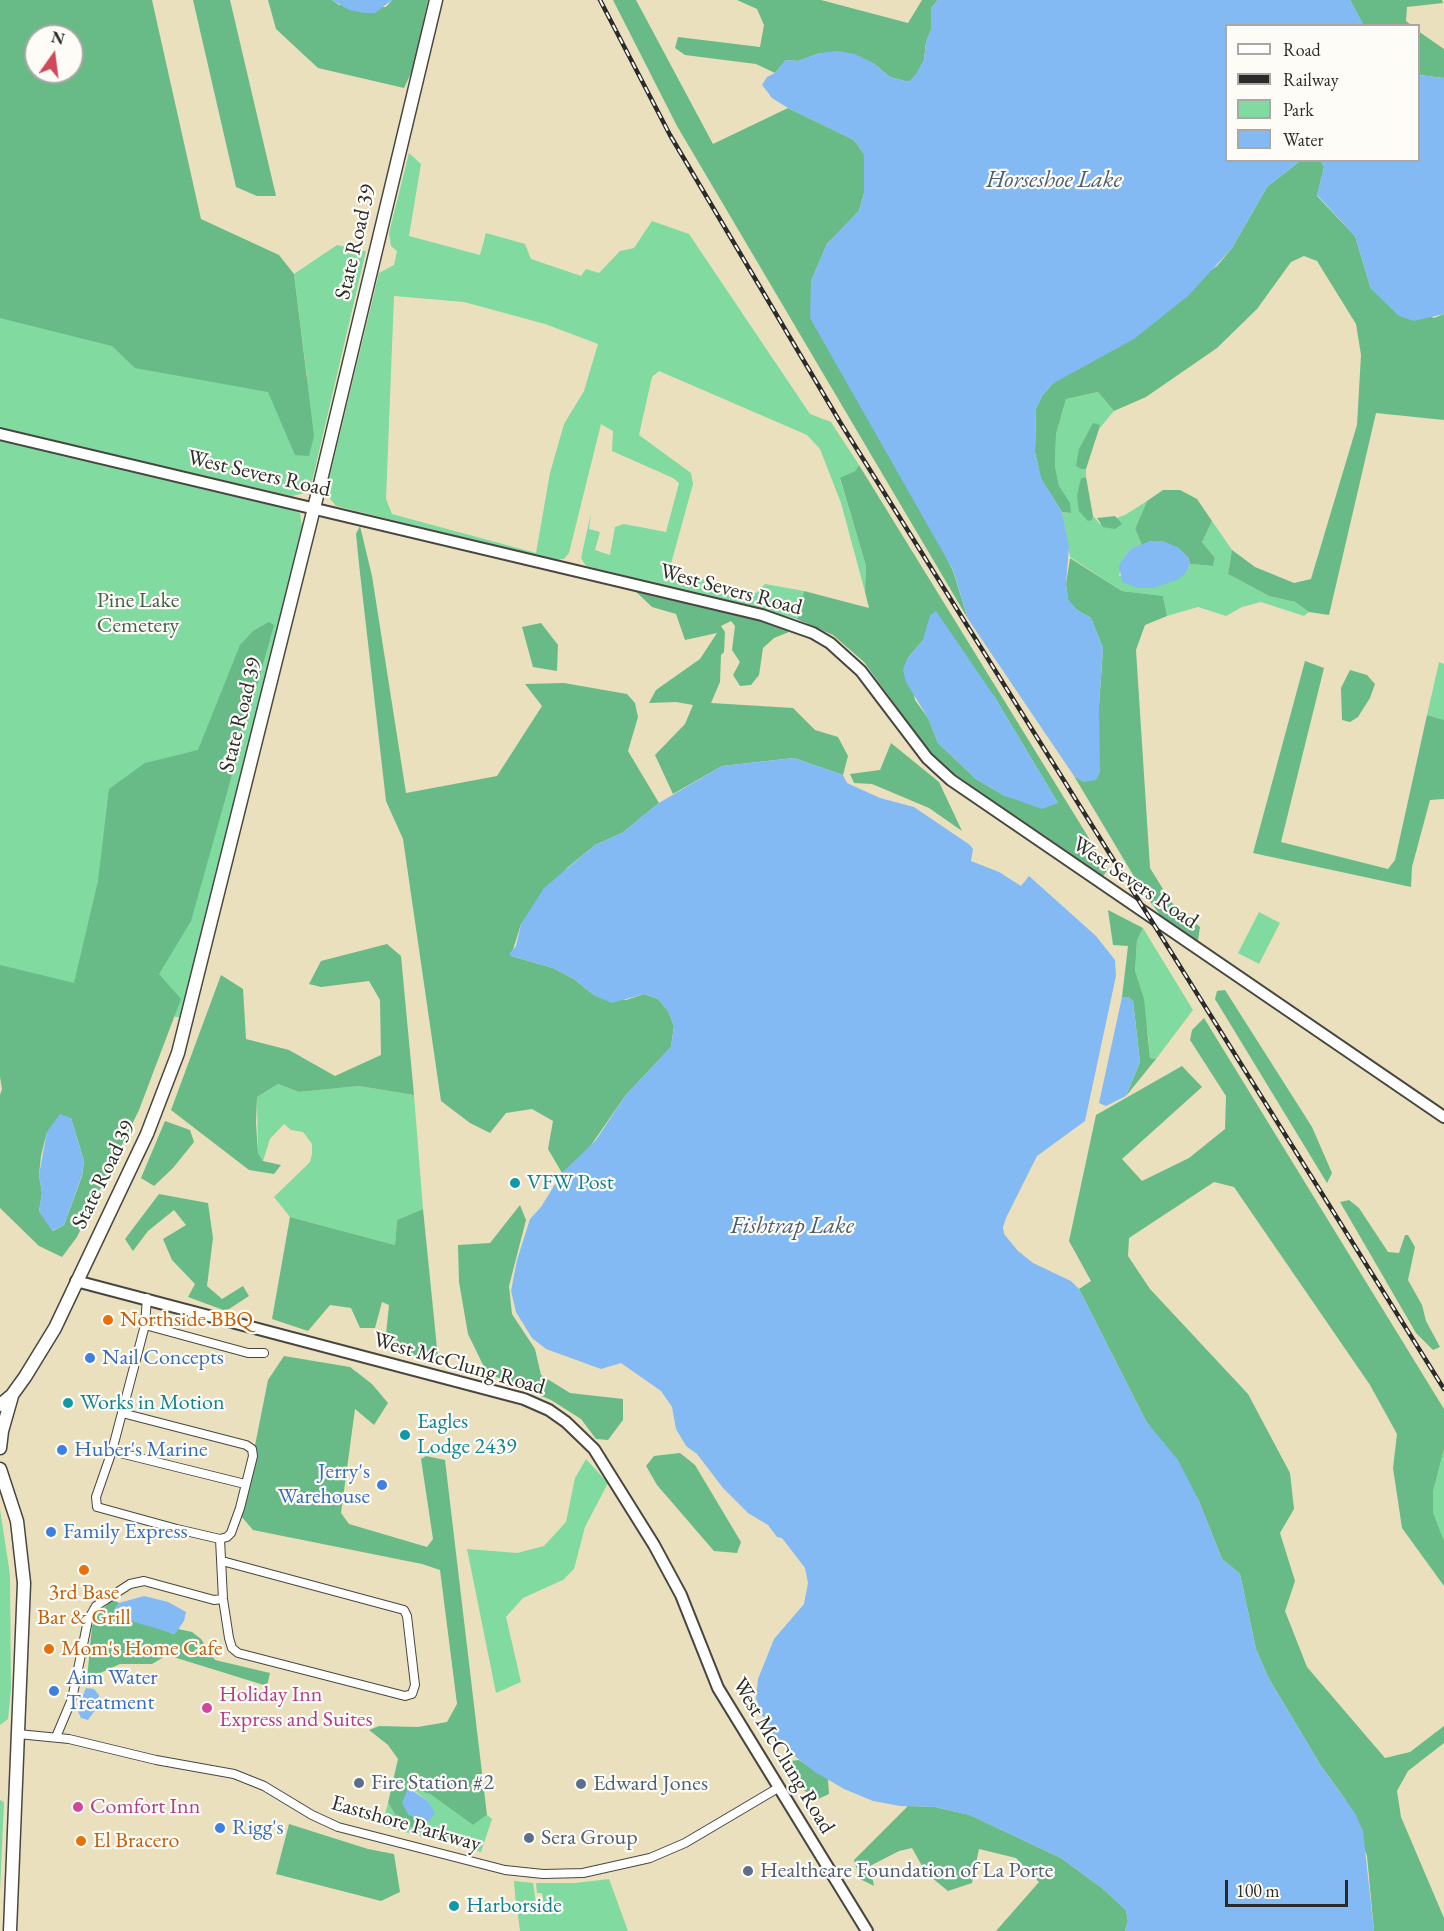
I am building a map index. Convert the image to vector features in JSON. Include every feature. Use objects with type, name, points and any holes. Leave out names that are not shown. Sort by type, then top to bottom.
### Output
[{"type":"main road","name":"State Road 39","points":[[0,1405],[12,1395],[41,1354],[147,1134],[178,1053],[314,507],[436,0]]},
{"type":"main road","points":[[0,1448],[2,1431],[12,1395]]},
{"type":"main road","points":[[0,1469],[17,1521],[22,1558],[24,1622],[10,1931]]},
{"type":"street","name":"West Severs Road","points":[[0,434],[762,615],[813,633],[830,643],[861,671],[916,746],[951,780],[1444,1117]]},
{"type":"street","name":"West McClung Road","points":[[76,1281],[524,1399],[549,1410],[566,1422],[594,1449],[666,1565],[681,1595],[718,1688],[867,1931]]},
{"type":"street","points":[[122,1413],[246,1445],[252,1449],[253,1456],[231,1533],[220,1539],[97,1507],[96,1497],[122,1413],[144,1324],[147,1298]]},
{"type":"street","points":[[144,1324],[248,1353],[264,1353]]},
{"type":"street","points":[[112,1450],[245,1484]]},
{"type":"street","points":[[220,1539],[224,1599],[229,1638],[232,1648],[238,1653],[405,1696],[414,1690],[407,1616],[404,1610],[222,1561]]},
{"type":"street","points":[[56,1737],[72,1699],[88,1620],[96,1606],[130,1584],[144,1581],[214,1600],[224,1599]]},
{"type":"street","name":"Eastshore Parkway","points":[[18,1734],[56,1737],[234,1774],[264,1786],[312,1815],[338,1827],[505,1870],[543,1874],[583,1873],[650,1858],[685,1843],[778,1788]]},
{"type":"green space","points":[[0,0],[152,0],[201,219],[279,255],[294,274],[314,436],[309,456],[295,455],[268,392],[135,368],[112,346],[0,318]]},
{"type":"green space","points":[[193,0],[230,0],[276,196],[257,196],[236,187]]},
{"type":"green space","points":[[268,0],[332,0],[339,5],[386,7],[392,0],[428,0],[413,69],[404,88],[318,68],[276,29]]},
{"type":"green space","points":[[613,0],[636,0],[713,144],[788,108],[854,140],[864,154],[864,193],[859,211],[827,244],[811,281],[953,571],[968,619],[677,126]]},
{"type":"green space","points":[[737,0],[821,0],[908,23],[922,0],[938,0],[931,8],[931,30],[926,42],[924,60],[916,75],[909,82],[890,77],[873,63],[820,53],[798,61],[786,60],[775,73],[756,64],[685,55],[675,48],[678,37],[760,47],[764,25],[757,9]]},
{"type":"green space","points":[[1350,0],[1442,0],[1443,3],[1407,7],[1406,21],[1410,24],[1363,24]]},
{"type":"green space","points":[[1420,32],[1444,49],[1444,78],[1420,75]]},
{"type":"green space","points":[[409,153],[421,164],[409,236],[480,255],[486,233],[525,244],[531,259],[581,276],[586,269],[599,273],[620,251],[634,248],[652,221],[689,234],[810,414],[831,422],[859,465],[855,471],[840,479],[866,566],[865,592],[841,503],[820,449],[807,435],[659,371],[652,377],[639,435],[691,473],[693,484],[669,571],[756,593],[765,584],[804,591],[797,619],[586,566],[581,558],[591,513],[589,529],[600,532],[595,550],[610,555],[615,527],[624,524],[666,532],[679,483],[673,478],[612,451],[613,431],[601,424],[569,553],[564,559],[554,560],[336,506],[328,496],[329,479],[379,273],[394,265],[397,251],[391,246],[389,233]],"holes":[[[394,296],[464,302],[545,324],[598,344],[584,391],[564,424],[550,473],[536,553],[392,514],[386,499]]]},
{"type":"green space","points":[[1299,162],[1322,162],[1324,167],[1317,196],[1355,236],[1371,289],[1434,318],[1444,314],[1444,420],[1376,413],[1329,615],[1309,612],[1295,602],[1269,596],[1228,574],[1232,550],[1255,567],[1294,583],[1311,579],[1357,425],[1361,355],[1356,324],[1317,261],[1304,256],[1291,262],[1257,309],[1217,348],[1146,397],[1114,411],[1098,392],[1066,399],[1056,434],[1055,466],[1059,486],[1070,503],[1071,513],[1062,512],[1041,479],[1035,452],[1036,409],[1042,396],[1052,384],[1217,266],[1232,248],[1267,187]]},
{"type":"green space","points":[[337,245],[366,251],[310,490],[305,493],[292,496],[0,429],[0,306],[307,377],[294,274]]},
{"type":"green space","points":[[1098,392],[1114,411],[1099,429],[1099,425],[1081,469],[1086,469],[1086,477],[1081,478],[1092,520],[1093,516],[1100,524],[1125,515],[1147,501],[1135,529],[1142,545],[1130,549],[1123,559],[1119,576],[1186,573],[1190,564],[1213,566],[1215,558],[1202,542],[1212,521],[1232,550],[1228,574],[1269,596],[1295,602],[1309,612],[1304,616],[1261,602],[1242,607],[1226,616],[1198,607],[1167,616],[1163,596],[1122,591],[1070,557],[1062,512],[1070,513],[1059,486],[1055,466],[1056,434],[1066,399]]},
{"type":"green space","points":[[1093,423],[1100,425],[1099,429],[1086,469],[1081,469],[1076,466],[1079,449]]},
{"type":"green space","name":"Pine Lake Cemetery","points":[[0,439],[276,505],[300,513],[302,526],[181,1018],[0,973]]},
{"type":"green space","points":[[859,465],[1108,869],[1102,878],[936,761],[864,662],[833,635],[797,619],[804,591],[869,608],[865,592],[866,566],[840,478],[855,471]],"holes":[[[923,640],[994,696],[1058,803],[1005,796],[976,779],[938,743],[928,718],[915,700],[907,659]]]},
{"type":"green space","points":[[1086,477],[1093,516],[1092,520],[1088,521],[1079,511],[1077,496],[1081,478]]},
{"type":"green space","points":[[1163,490],[1180,490],[1197,499],[1212,521],[1202,542],[1215,558],[1213,566],[1190,564],[1188,557],[1151,541],[1142,545],[1135,529],[1147,501]]},
{"type":"green space","points":[[1115,516],[1122,524],[1115,529],[1103,527],[1097,518]]},
{"type":"green space","points":[[360,526],[372,576],[406,793],[497,776],[542,706],[525,684],[564,683],[627,694],[635,703],[638,717],[628,751],[659,803],[622,833],[595,845],[567,868],[521,924],[511,956],[553,968],[574,979],[595,996],[626,1000],[644,994],[658,999],[668,1011],[674,1026],[671,1047],[625,1096],[585,1154],[562,1173],[548,1149],[553,1121],[532,1109],[506,1113],[490,1133],[470,1123],[441,1101],[403,839],[386,801],[356,534]]},
{"type":"green space","points":[[1070,558],[1122,591],[1163,596],[1167,616],[1145,625],[1136,650],[1150,868],[1171,902],[1200,927],[1198,941],[1161,916],[1145,895],[1074,776],[1084,782],[1099,705],[1103,648],[1091,618],[1077,610],[1068,600],[1066,584]]},
{"type":"green space","points":[[633,589],[732,612],[784,627],[789,632],[774,638],[763,648],[759,675],[751,685],[740,686],[733,675],[740,662],[732,650],[735,626],[731,621],[721,626],[725,632],[724,652],[721,655],[720,682],[711,703],[793,708],[815,730],[838,737],[848,756],[843,775],[794,758],[722,766],[673,794],[655,755],[685,724],[693,705],[676,702],[649,703],[656,690],[700,659],[717,633],[685,640],[676,614],[652,607]]},
{"type":"green space","points":[[269,622],[274,625],[191,921],[159,974],[181,999],[139,1110],[77,1237],[62,1257],[39,1246],[0,1208],[0,1095],[2,1089],[0,1077],[0,965],[74,983],[98,881],[109,789],[145,763],[198,750],[240,645],[253,631]],"holes":[[[71,1118],[84,1161],[82,1176],[64,1225],[53,1231],[39,1211],[42,1193],[39,1175],[47,1132]]]},
{"type":"green space","points":[[541,623],[558,645],[557,671],[533,667],[522,627]]},
{"type":"green space","points":[[1305,661],[1324,668],[1281,842],[1388,869],[1395,860],[1427,715],[1444,720],[1444,799],[1430,800],[1412,867],[1411,887],[1253,853]]},
{"type":"green space","points":[[1439,662],[1444,664],[1444,720],[1427,715]]},
{"type":"green space","points":[[1350,670],[1367,675],[1375,684],[1370,698],[1358,717],[1350,722],[1342,720],[1341,688]]},
{"type":"green space","points":[[891,743],[939,782],[962,831],[929,808],[872,784],[854,783],[850,774],[880,770]]},
{"type":"green space","points":[[1108,910],[1143,928],[1137,940],[1135,971],[1144,999],[1150,1058],[1156,1059],[1126,1096],[1140,1062],[1133,1001],[1128,997],[1122,997],[1128,946],[1113,945]]},
{"type":"green space","points":[[1259,912],[1280,923],[1259,964],[1238,953]]},
{"type":"green space","points":[[1143,928],[1193,1010],[1156,1059],[1150,1058],[1148,1034],[1135,971],[1137,940]]},
{"type":"green space","points":[[387,944],[401,956],[414,1095],[359,1086],[299,1092],[278,1084],[257,1097],[258,1153],[263,1161],[281,1165],[274,1174],[249,1170],[171,1110],[221,975],[243,989],[246,1039],[289,1050],[335,1076],[381,1055],[380,1000],[369,981],[321,987],[309,984],[321,961]]},
{"type":"green space","points":[[1225,990],[1312,1127],[1332,1173],[1327,1183],[1215,999],[1217,991]]},
{"type":"green space","points":[[1204,1018],[1444,1409],[1444,1449],[1433,1492],[1433,1512],[1444,1541],[1444,1586],[1402,1528],[1393,1468],[1397,1434],[1370,1385],[1234,1187],[1214,1182],[1129,1238],[1128,1256],[1150,1289],[1248,1394],[1290,1473],[1294,1509],[1280,1533],[1295,1581],[1285,1611],[1307,1667],[1385,1758],[1410,1752],[1444,1726],[1444,1743],[1408,1771],[1397,1791],[1401,1817],[1444,1918],[1444,1931],[1374,1931],[1367,1856],[1345,1799],[1321,1766],[1268,1677],[1256,1649],[1240,1574],[1222,1559],[1198,1499],[1146,1421],[1079,1289],[1091,1281],[1069,1241],[1096,1115],[1182,1066],[1202,1087],[1122,1159],[1142,1181],[1189,1158],[1225,1129],[1226,1096],[1190,1040],[1192,1030]]},
{"type":"green space","points":[[278,1084],[299,1092],[359,1086],[414,1095],[423,1209],[397,1220],[395,1245],[290,1217],[274,1197],[310,1162],[312,1154],[312,1144],[303,1132],[291,1130],[284,1124],[270,1139],[263,1161],[258,1153],[257,1097]]},
{"type":"green space","points":[[165,1121],[190,1130],[194,1142],[173,1168],[154,1186],[141,1178]]},
{"type":"green space","points":[[159,1194],[208,1203],[213,1238],[207,1286],[222,1299],[243,1286],[249,1296],[226,1311],[188,1297],[195,1284],[172,1260],[163,1239],[186,1225],[174,1210],[148,1231],[133,1251],[125,1239]]},
{"type":"green space","points":[[1349,1200],[1359,1208],[1388,1252],[1399,1253],[1405,1235],[1408,1235],[1415,1247],[1408,1280],[1422,1305],[1426,1321],[1440,1347],[1433,1350],[1416,1333],[1340,1202]]},
{"type":"green space","points":[[520,1205],[526,1220],[509,1286],[512,1314],[535,1349],[541,1375],[570,1393],[623,1399],[623,1420],[608,1440],[596,1439],[581,1419],[551,1400],[487,1373],[468,1334],[459,1282],[458,1245],[490,1243]]},
{"type":"green space","points":[[423,1209],[438,1358],[423,1359],[385,1344],[389,1305],[382,1302],[375,1328],[360,1328],[351,1308],[330,1305],[308,1331],[272,1319],[290,1217],[395,1245],[397,1220]]},
{"type":"green space","points":[[284,1356],[350,1367],[372,1384],[388,1403],[374,1425],[355,1409],[341,1513],[349,1524],[427,1547],[433,1539],[421,1459],[426,1456],[445,1460],[487,1815],[473,1825],[430,1794],[409,1788],[408,1814],[419,1819],[425,1828],[416,1829],[400,1822],[388,1803],[398,1759],[388,1745],[369,1730],[379,1726],[418,1727],[447,1722],[457,1704],[440,1570],[422,1564],[253,1530],[241,1516],[268,1380]]},
{"type":"green space","points":[[1444,1449],[1444,1541],[1433,1512],[1433,1492]]},
{"type":"green space","points":[[680,1453],[695,1465],[741,1542],[737,1553],[714,1551],[657,1485],[646,1466],[654,1456]]},
{"type":"green space","points":[[586,1459],[608,1483],[585,1527],[574,1569],[563,1580],[523,1598],[506,1617],[521,1682],[496,1693],[467,1549],[517,1553],[544,1546],[566,1522],[575,1478]]},
{"type":"green space","points":[[0,1509],[10,1575],[11,1690],[8,1719],[0,1725]]},
{"type":"green space","points":[[113,1599],[119,1603],[114,1610],[174,1634],[178,1629],[192,1632],[201,1639],[215,1660],[270,1673],[267,1686],[167,1655],[152,1664],[120,1664],[87,1679],[92,1626],[99,1613]]},
{"type":"green space","points":[[799,1760],[828,1779],[829,1794],[818,1799],[800,1788],[785,1766],[789,1761]]},
{"type":"green space","points":[[412,1789],[430,1794],[473,1825],[487,1815],[492,1819],[481,1852],[382,1826],[388,1803],[400,1822],[424,1828],[419,1819],[428,1822],[428,1801]]},
{"type":"green space","points":[[0,1800],[4,1802],[0,1891]]},
{"type":"green space","points":[[908,1806],[935,1807],[970,1815],[1061,1858],[1102,1888],[1126,1910],[1128,1921],[1125,1931],[996,1931],[1039,1882],[1016,1858],[979,1849],[972,1883],[948,1891],[926,1873],[912,1848],[899,1851],[870,1866],[874,1886],[860,1879],[854,1860]]},
{"type":"green space","points":[[289,1824],[368,1849],[394,1854],[400,1892],[381,1901],[276,1874]]},
{"type":"green space","points":[[609,1879],[628,1931],[520,1931],[517,1908],[544,1905],[542,1893],[537,1893],[536,1883],[575,1883]]},
{"type":"green space","points":[[514,1881],[533,1883],[536,1903],[516,1906]]},
{"type":"water","points":[[332,0],[392,0],[375,13],[365,13],[349,10]]},
{"type":"water","name":"Horseshoe Lake","points":[[938,0],[1350,0],[1363,24],[1225,24],[1225,162],[1299,162],[1267,187],[1232,248],[1188,296],[1134,339],[1052,384],[1042,396],[1036,409],[1035,452],[1041,478],[1062,512],[1069,547],[1066,584],[1068,599],[1077,610],[1091,618],[1103,648],[1099,705],[1100,772],[1096,780],[1084,782],[1074,776],[968,619],[953,570],[810,318],[811,281],[827,244],[859,211],[864,193],[864,154],[854,140],[788,108],[772,98],[762,85],[767,77],[775,73],[786,60],[798,61],[820,53],[837,51],[855,54],[873,63],[890,77],[909,82],[924,60],[926,42],[931,30],[931,8]]},
{"type":"water","points":[[1420,75],[1444,78],[1444,314],[1414,321],[1399,316],[1371,289],[1355,236],[1317,195],[1324,167],[1322,162],[1420,162]]},
{"type":"water","points":[[1151,541],[1163,541],[1179,548],[1188,557],[1190,564],[1186,573],[1177,580],[1153,588],[1138,588],[1122,582],[1119,566],[1130,549]]},
{"type":"water","points":[[936,611],[994,696],[1058,803],[1042,809],[1005,796],[976,779],[938,743],[928,718],[906,682],[903,670],[907,659],[923,640],[930,615]]},
{"type":"water","name":"Fishtrap Lake","points":[[794,758],[843,775],[847,783],[880,798],[914,807],[970,845],[973,849],[971,861],[999,872],[1021,886],[1029,876],[1096,936],[1115,960],[1116,976],[1085,1121],[1037,1156],[1006,1218],[1003,1227],[1004,1234],[1018,1251],[1033,1263],[1071,1281],[1079,1289],[1146,1421],[1178,1460],[1198,1499],[1222,1559],[1240,1574],[1256,1649],[1268,1677],[1321,1766],[1355,1813],[1363,1831],[1374,1931],[1125,1931],[1128,1921],[1126,1910],[1102,1888],[1061,1858],[970,1815],[935,1807],[900,1806],[873,1801],[844,1789],[815,1772],[792,1754],[772,1733],[756,1698],[758,1679],[774,1639],[804,1604],[808,1583],[805,1568],[782,1538],[777,1537],[768,1525],[748,1513],[723,1488],[697,1454],[686,1446],[676,1429],[672,1407],[661,1391],[621,1363],[601,1369],[546,1349],[532,1338],[516,1312],[511,1291],[517,1260],[530,1219],[541,1207],[562,1173],[596,1140],[625,1096],[671,1047],[674,1026],[668,1011],[658,999],[644,994],[612,1003],[595,996],[574,979],[553,968],[511,956],[509,954],[516,946],[521,924],[544,888],[595,845],[622,833],[659,803],[722,766]]},
{"type":"water","points":[[1122,997],[1128,997],[1133,1001],[1140,1062],[1126,1096],[1106,1106],[1099,1103]]},
{"type":"water","points":[[60,1114],[71,1118],[84,1161],[82,1175],[64,1225],[52,1231],[39,1211],[42,1193],[39,1175],[47,1132]]},
{"type":"water","points":[[144,1596],[168,1602],[186,1612],[184,1621],[175,1634],[124,1619],[114,1610],[119,1603]]},
{"type":"water","points":[[86,1688],[94,1689],[99,1695],[96,1709],[88,1720],[81,1718],[77,1709]]},
{"type":"water","points":[[408,1788],[428,1801],[435,1813],[428,1822],[408,1814],[402,1803]]},
{"type":"railway","points":[[600,0],[670,135],[840,422],[1444,1389]]},
{"type":"place","name":"VFW Post","points":[[515,1183]]},
{"type":"place","name":"Northside BBQ","points":[[108,1320]]},
{"type":"place","name":"Nail Concepts","points":[[90,1358]]},
{"type":"place","name":"Works in Motion","points":[[68,1403]]},
{"type":"place","name":"Eagles Lodge 2439","points":[[405,1435]]},
{"type":"place","name":"Huber's Marine","points":[[62,1450]]},
{"type":"place","name":"Jerry's Warehouse","points":[[382,1485]]},
{"type":"place","name":"Family Express","points":[[51,1532]]},
{"type":"place","name":"3rd Base Bar & Grill","points":[[84,1570]]},
{"type":"place","name":"Mom's Home Cafe","points":[[49,1649]]},
{"type":"place","name":"Aim Water Treatment","points":[[54,1691]]},
{"type":"place","name":"Holiday Inn Express and Suites","points":[[207,1708]]},
{"type":"place","name":"Fire Station #2","points":[[359,1783]]},
{"type":"place","name":"Edward Jones","points":[[581,1784]]},
{"type":"place","name":"Comfort Inn","points":[[78,1807]]},
{"type":"place","name":"Rigg's","points":[[220,1828]]},
{"type":"place","name":"Sera Group","points":[[529,1838]]},
{"type":"place","name":"El Bracero","points":[[81,1841]]},
{"type":"place","name":"Healthcare Foundation of La Porte","points":[[748,1871]]},
{"type":"place","name":"Harborside","points":[[454,1906]]}]
